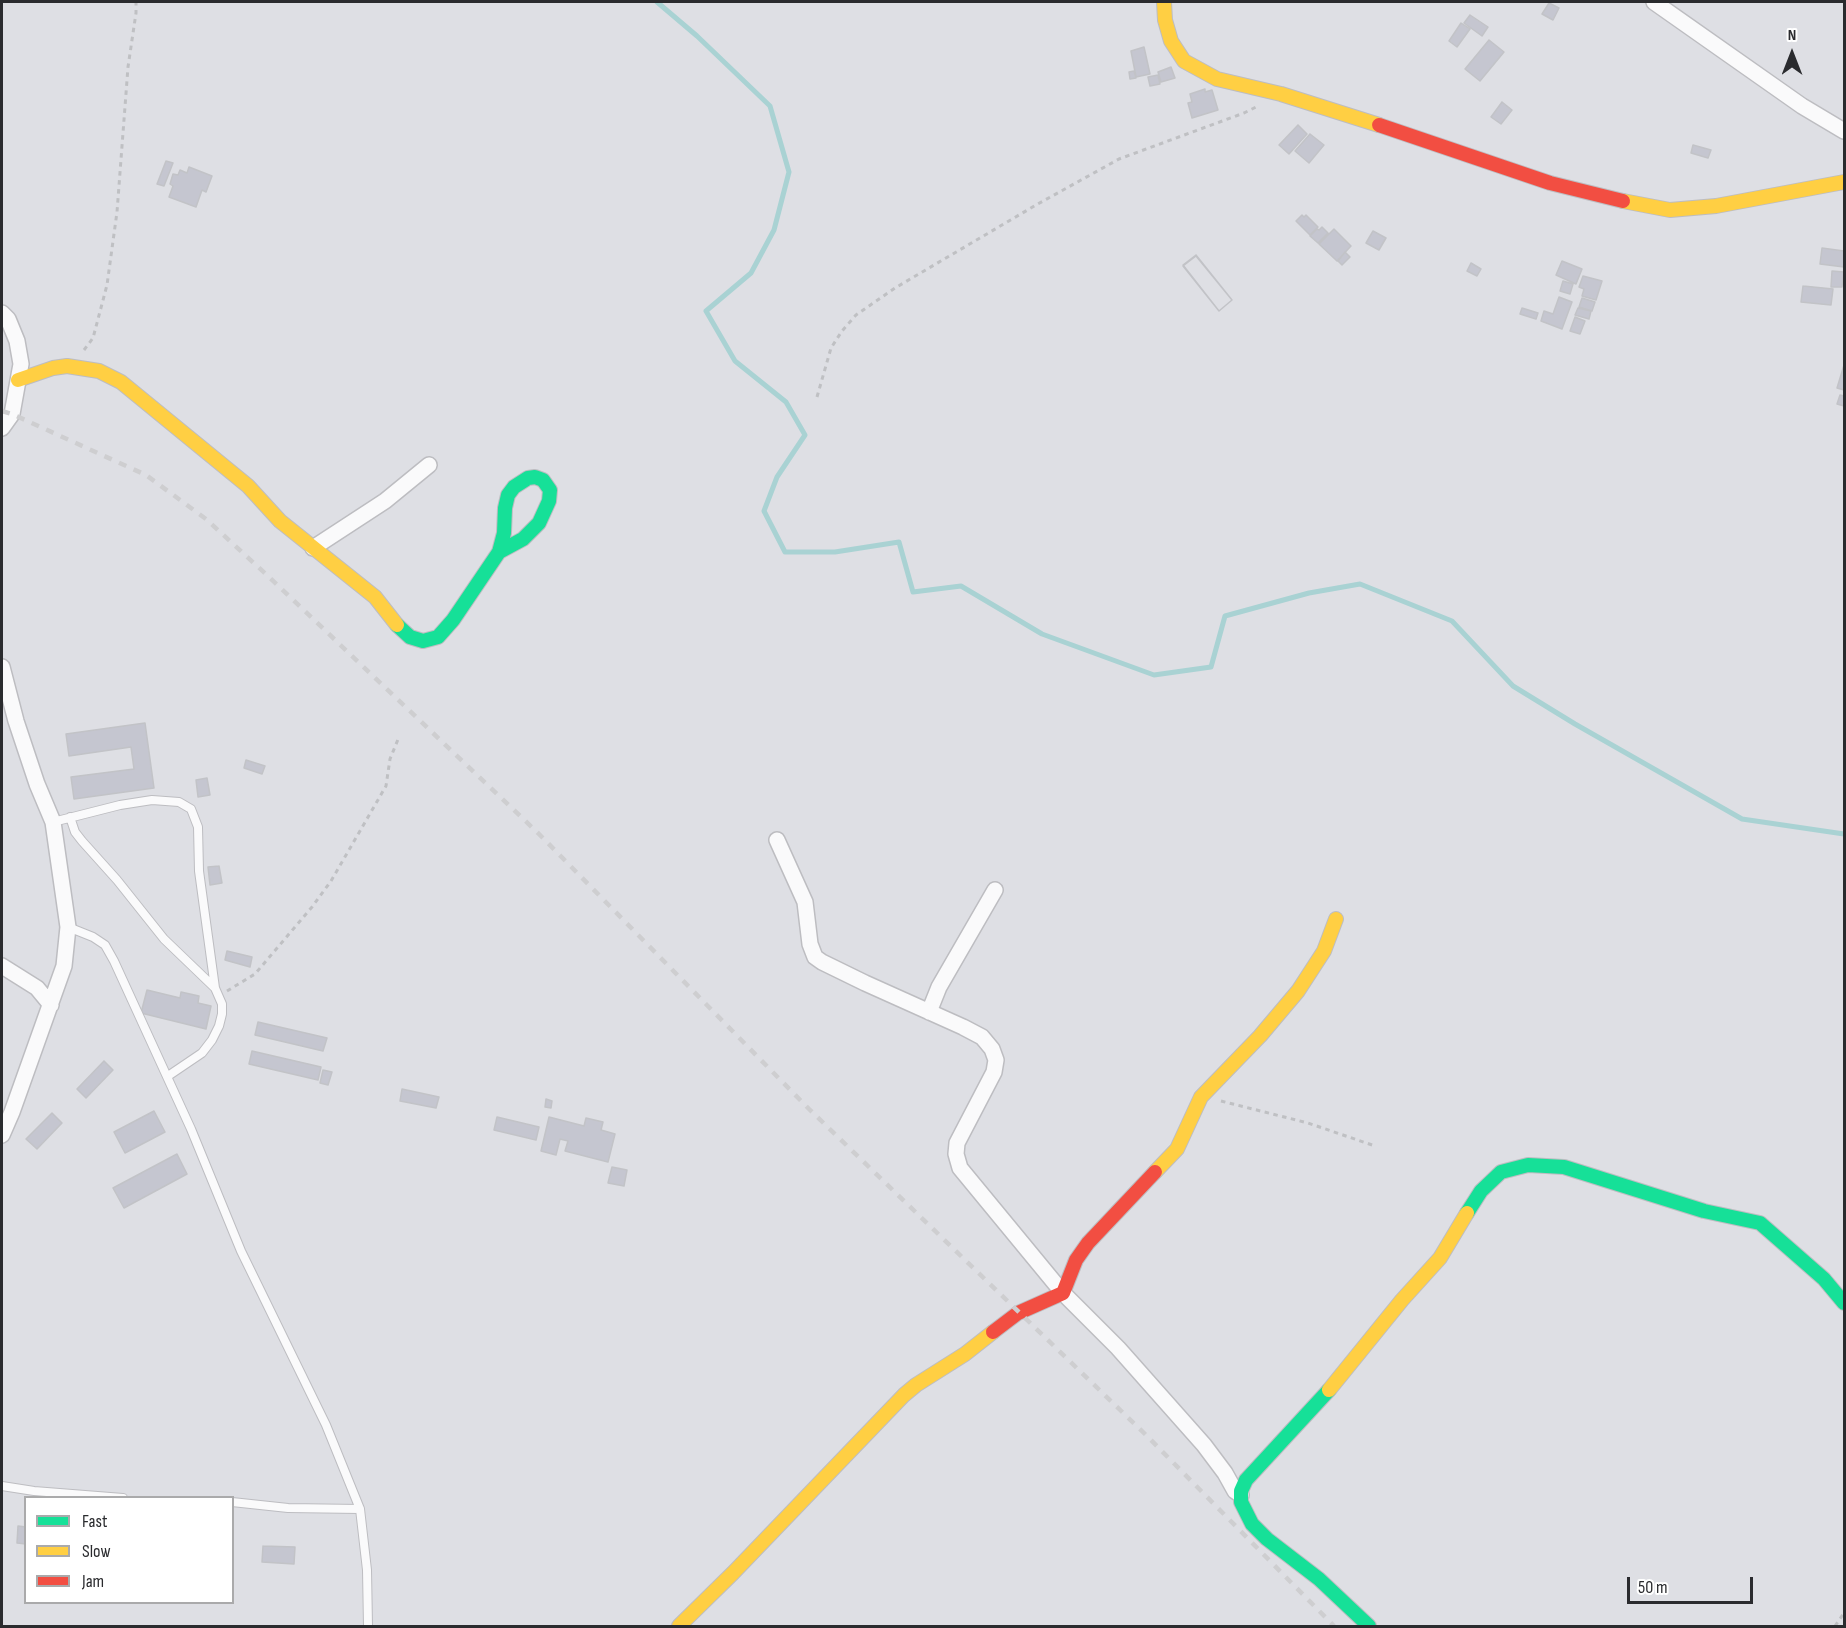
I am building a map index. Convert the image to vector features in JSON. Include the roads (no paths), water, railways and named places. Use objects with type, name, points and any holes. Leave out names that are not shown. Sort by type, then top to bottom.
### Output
[{"type":"street","points":[[1164,2],[1165,20],[1172,41],[1184,61],[1216,79],[1281,94],[1453,149],[1550,183],[1617,200],[1670,210],[1716,206],[1845,182]]},
{"type":"street","points":[[1654,2],[1802,106],[1845,131]]},
{"type":"street","points":[[2,313],[8,319],[17,341],[21,364],[12,414],[2,428]]},
{"type":"street","points":[[18,380],[53,368],[67,366],[99,371],[121,382],[248,486],[280,521],[375,597],[410,637],[423,640],[438,637],[453,620],[499,552],[504,533],[506,501],[513,487],[528,478],[535,477],[543,480],[550,490],[549,501],[539,523],[523,539],[499,552]]},
{"type":"street","points":[[313,548],[385,501],[429,465]]},
{"type":"street","points":[[2,667],[16,721],[37,784],[53,822],[68,927],[64,966],[2,1135]]},
{"type":"street","points":[[777,840],[805,902],[810,944],[815,957],[822,963],[982,1037],[992,1049],[996,1060],[994,1072],[956,1149],[957,1160],[964,1175],[1063,1293],[1143,1374],[1204,1445],[1235,1491],[1241,1495]]},
{"type":"street","points":[[929,1012],[939,987],[995,890]]},
{"type":"street","points":[[679,1626],[916,1385],[965,1354],[1018,1312],[1063,1293],[1077,1260],[1088,1243],[1177,1149],[1201,1097],[1260,1036],[1298,991],[1324,951],[1336,919]]},
{"type":"street","points":[[2,966],[37,988],[51,1005]]},
{"type":"street","points":[[1369,1626],[1355,1616],[1294,1558],[1267,1539],[1252,1524],[1241,1502],[1240,1491],[1246,1480],[1326,1393],[1402,1300],[1440,1258],[1481,1191],[1501,1172],[1528,1165],[1564,1167],[1704,1211],[1760,1223],[1824,1280],[1845,1303]]},
{"type":"lane","points":[[53,822],[120,805],[152,800],[179,802],[191,809],[198,828],[199,871],[215,988],[222,1004],[222,1014],[212,1040],[202,1053],[168,1076]]},
{"type":"lane","points":[[70,818],[81,841],[117,880],[164,939],[215,988]]},
{"type":"lane","points":[[68,927],[93,937],[105,945],[168,1076],[242,1251],[326,1425],[360,1509],[367,1570],[368,1626]]},
{"type":"lane","points":[[2,1485],[34,1491],[108,1496]]},
{"type":"lane","points":[[234,1502],[288,1508],[360,1509]]},
{"type":"waterway","points":[[657,2],[697,36],[770,106],[789,172],[774,230],[751,273],[706,311],[735,361],[786,402],[805,435],[777,477],[764,511],[785,552],[835,552],[899,542],[913,592],[961,586],[1042,634],[1154,675],[1211,667],[1225,616],[1309,593],[1360,584],[1452,621],[1513,686],[1742,819],[1844,834]]},
{"type":"railway","points":[[2,411],[146,475],[206,519],[538,833],[809,1109],[1147,1436],[1334,1626]]}]
